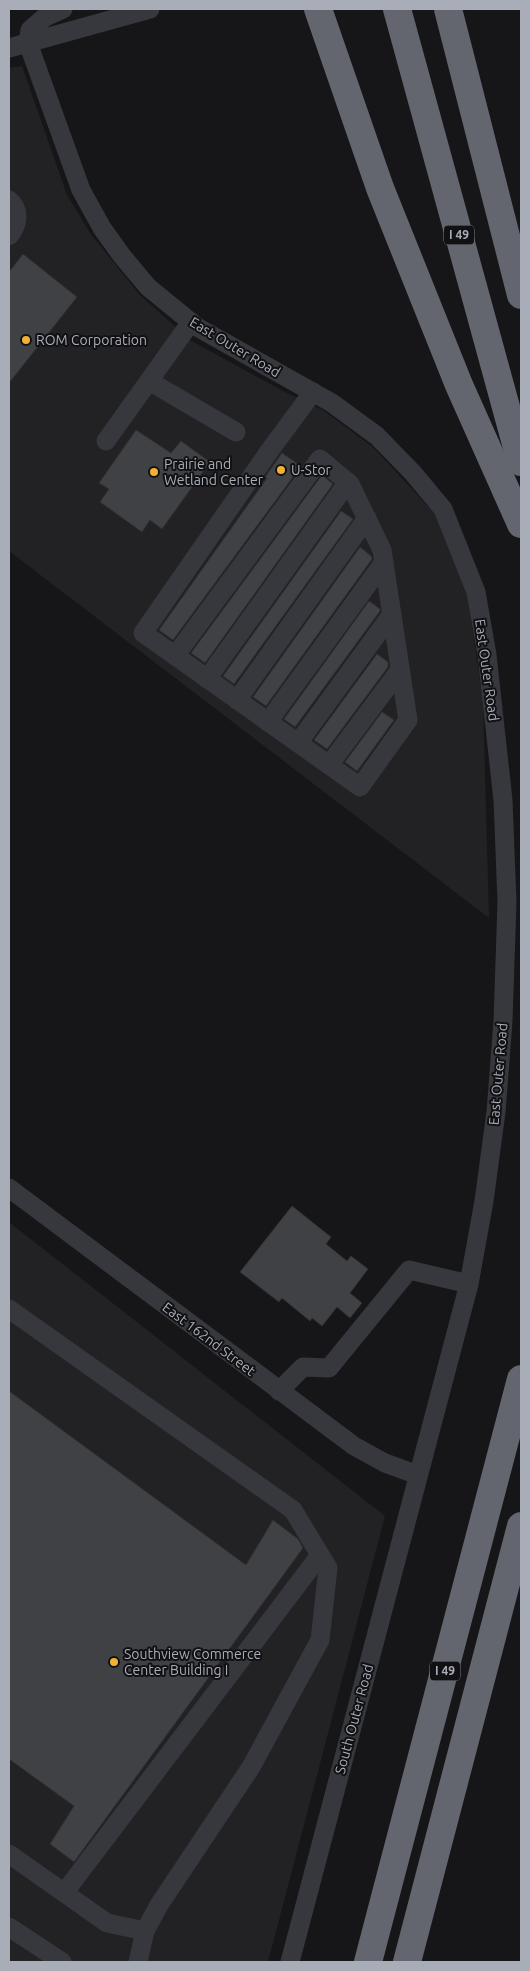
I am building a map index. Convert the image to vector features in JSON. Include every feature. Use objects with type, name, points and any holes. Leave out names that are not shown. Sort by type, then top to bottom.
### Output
[{"type":"highway","points":[[305,9],[322,20],[380,188],[459,385],[521,524]]},
{"type":"highway","name":"I 49","points":[[397,9],[521,462]]},
{"type":"highway","points":[[448,9],[521,295]]},
{"type":"highway","name":"I 49","points":[[368,1962],[521,1379]]},
{"type":"highway","name":"I 49","points":[[407,1962],[521,1526]]},
{"type":"street","points":[[28,43],[30,30],[45,17],[64,9]]},
{"type":"street","points":[[9,48],[150,9]]},
{"type":"street","name":"East Outer Road","points":[[28,43],[81,190],[102,228],[122,256],[148,287],[191,322],[214,337],[332,403],[376,436],[413,473],[443,510],[476,592],[487,655],[503,800],[507,902],[503,1021],[496,1112],[484,1201],[468,1284],[418,1475]]},
{"type":"street","points":[[9,200],[17,211],[17,221],[9,236]]},
{"type":"street","points":[[106,441],[191,322]]},
{"type":"street","points":[[149,380],[236,432]]},
{"type":"street","points":[[175,656],[320,458],[348,482],[382,550],[408,720],[360,787],[207,679],[175,656],[143,633],[270,450],[313,392]]},
{"type":"street","points":[[207,679],[348,482]]},
{"type":"street","points":[[237,700],[367,518]]},
{"type":"street","points":[[268,722],[384,562]]},
{"type":"street","points":[[298,743],[392,614]]},
{"type":"street","points":[[329,765],[400,670]]},
{"type":"street","name":"East 162nd Street","points":[[9,1188],[279,1391],[369,1456],[418,1475]]},
{"type":"street","points":[[279,1391],[302,1367],[329,1368],[409,1270],[468,1284]]},
{"type":"street","points":[[9,1309],[293,1510],[328,1568],[320,1640],[251,1767],[159,1905],[145,1931],[138,1962]]},
{"type":"street","name":"South Outer Road","points":[[290,1962],[418,1475]]},
{"type":"street","points":[[64,1893],[320,1555]]},
{"type":"street","points":[[9,1854],[107,1923],[145,1931]]},
{"type":"street","points":[[9,1928],[62,1962]]},
{"type":"shaded area","points":[[22,66],[67,195],[90,233],[140,295],[190,340],[285,392],[323,410],[374,448],[435,514],[467,592],[483,702],[489,918],[9,551],[9,68]]},
{"type":"shaded area","points":[[9,1222],[385,1516],[268,1962],[9,1962]]},
{"type":"building","name":"ROM Corporation","points":[[23,254],[77,297],[9,383],[9,272]]},
{"type":"building","name":"Prairie and Wetland Center","points":[[136,430],[171,453],[181,441],[210,462],[162,529],[150,520],[142,532],[100,502],[109,489],[99,483]]},
{"type":"building","points":[[282,453],[301,466],[173,640],[159,630],[267,478],[265,477]]},
{"type":"building","points":[[322,475],[333,484],[205,663],[191,653]]},
{"type":"building","points":[[341,511],[353,519],[234,684],[223,676]]},
{"type":"building","points":[[360,547],[372,559],[266,706],[253,697]]},
{"type":"building","points":[[369,601],[380,611],[295,727],[284,719]]},
{"type":"building","points":[[377,654],[388,662],[388,667],[327,749],[314,740]]},
{"type":"building","points":[[382,712],[394,720],[357,771],[345,762]]},
{"type":"building","points":[[292,1206],[331,1237],[326,1244],[347,1261],[351,1256],[368,1269],[350,1293],[362,1303],[350,1318],[337,1307],[322,1326],[312,1318],[310,1321],[282,1298],[279,1302],[240,1272]]},
{"type":"building","name":"Southview Commerce Center Building I","points":[[9,1391],[246,1565],[273,1520],[298,1539],[303,1548],[74,1862],[50,1844],[74,1806],[9,1759]]},
{"type":"place","name":"ROM Corporation","points":[[26,340]]},
{"type":"place","name":"U-Stor","points":[[281,470]]},
{"type":"place","name":"Prairie and Wetland Center","points":[[154,472]]},
{"type":"place","name":"Southview Commerce Center Building I","points":[[114,1662]]}]
